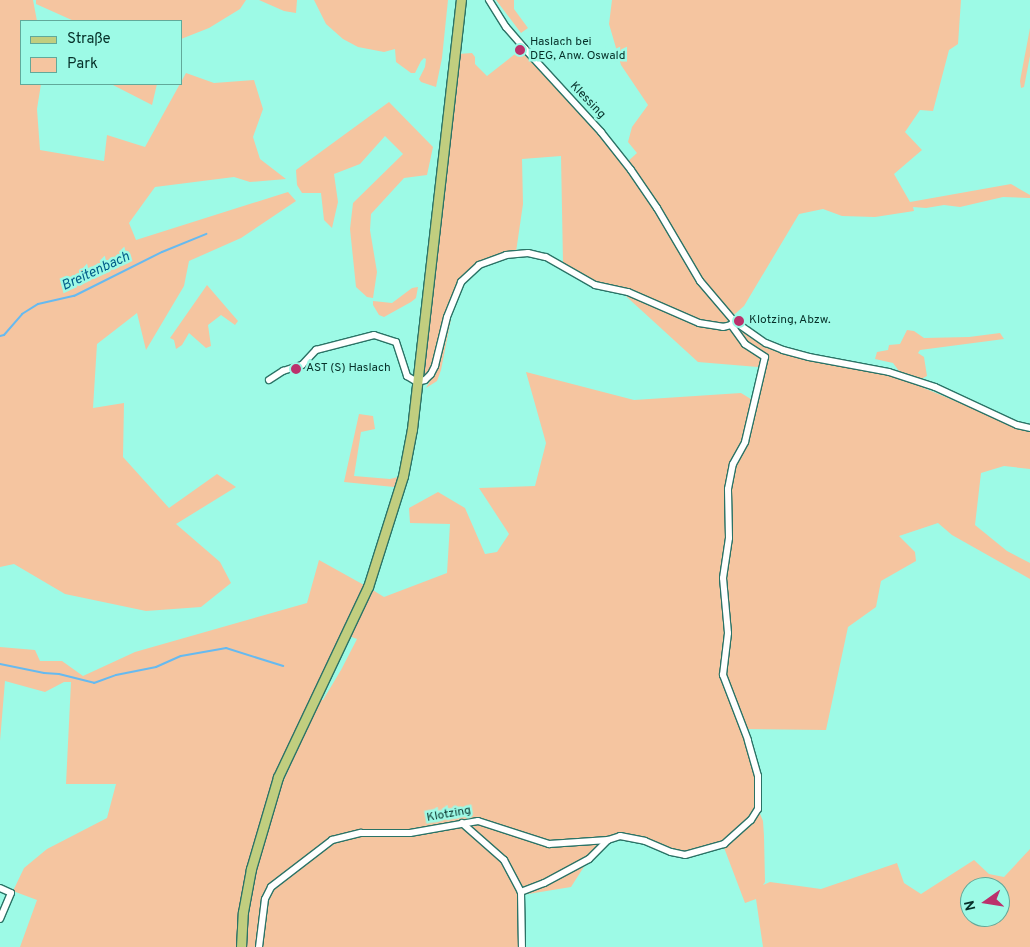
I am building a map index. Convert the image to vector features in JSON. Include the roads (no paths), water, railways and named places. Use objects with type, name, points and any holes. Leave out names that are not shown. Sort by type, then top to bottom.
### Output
[{"type":"main road","points":[[241,947],[243,912],[251,869],[278,777],[368,587],[386,538],[403,476],[412,429],[460,0]]},
{"type":"street","name":"Klessing","points":[[489,0],[506,27],[601,132],[631,170],[657,208],[700,281],[733,323]]},
{"type":"street","points":[[269,380],[283,371],[302,365],[316,350],[374,335],[396,342],[407,376],[417,382],[425,380],[432,374],[452,303],[466,275],[478,265],[506,255],[528,254],[546,257],[595,285],[628,292],[699,323],[723,327],[733,323],[783,350],[809,358],[890,372],[935,388],[1018,425],[1030,428]]},
{"type":"street","name":"Klotzing","points":[[259,947],[265,899],[271,888],[332,840],[361,833],[410,834],[478,821],[550,844],[608,840],[620,836],[645,841],[671,852],[685,855],[724,844],[751,820],[758,809],[758,776],[748,740],[723,675],[728,633],[723,578],[730,538],[728,489],[733,464],[745,442],[764,357],[745,344],[733,323]]},
{"type":"street","points":[[462,823],[504,860],[521,892],[522,947]]},
{"type":"street","points":[[521,892],[544,883],[589,859],[608,840]]},
{"type":"street","points":[[0,888],[11,892],[0,919]]},
{"type":"waterway","name":"Breitenbach","points":[[0,336],[4,335],[22,314],[38,304],[74,296],[162,252],[206,234]]},
{"type":"waterway","points":[[0,664],[44,673],[59,674],[94,683],[116,675],[156,667],[181,656],[226,648],[283,666]]},
{"type":"place","name":"Haslach bei DEG, Anw. Oswald","points":[[520,50]]},
{"type":"place","name":"Klotzing, Abzw.","points":[[739,321]]},
{"type":"place","name":"AST (S) Haslach","points":[[296,369]]}]
